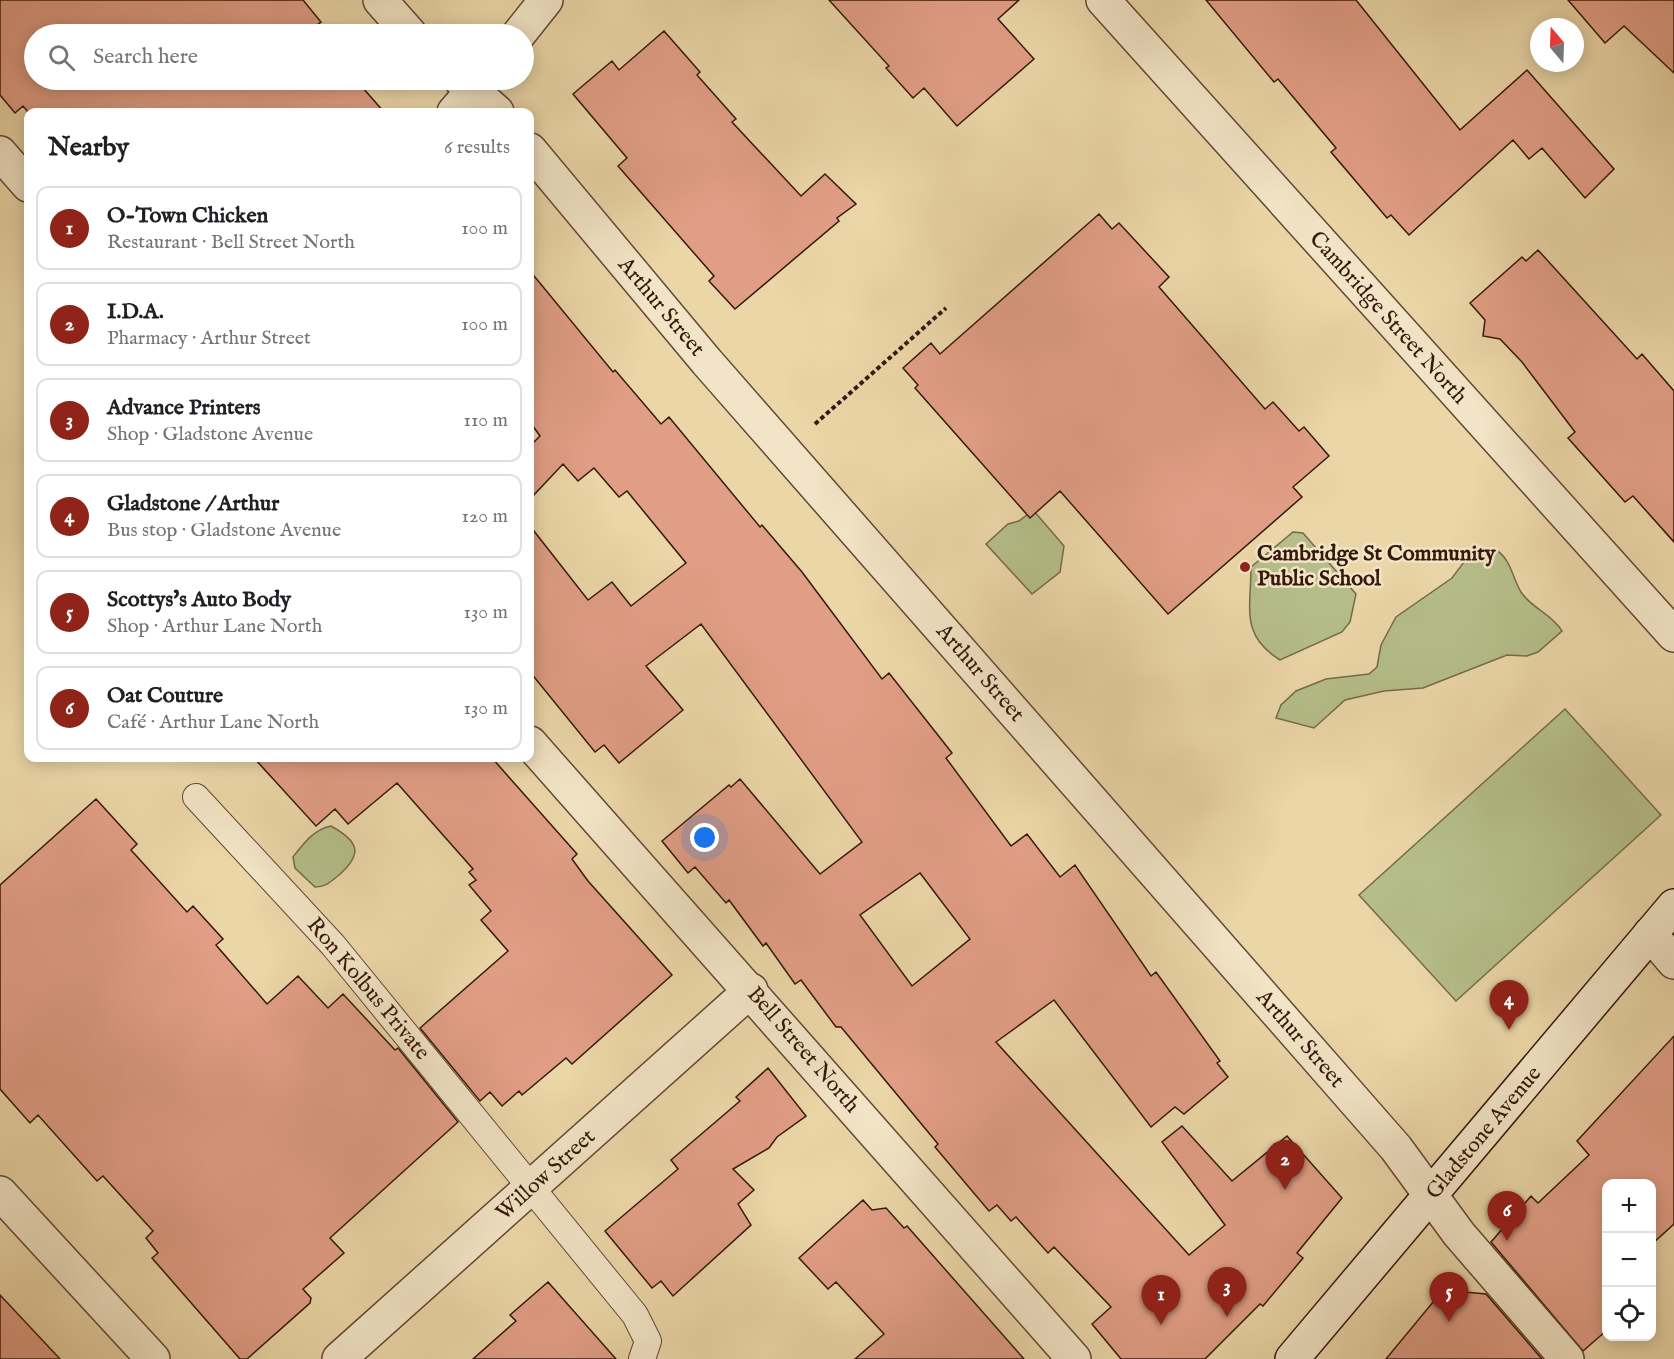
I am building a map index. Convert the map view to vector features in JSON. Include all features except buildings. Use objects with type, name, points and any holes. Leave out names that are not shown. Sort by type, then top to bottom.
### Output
[{"type":"street","points":[[380,0],[401,24]]},
{"type":"street","points":[[527,24],[546,0]]},
{"type":"street","name":"Cambridge Street North","points":[[1103,0],[1674,635]]},
{"type":"street","points":[[468,90],[491,108]]},
{"type":"street","points":[[0,153],[24,180]]},
{"type":"street","name":"Arthur Street","points":[[534,155],[707,362],[1396,1148],[1459,1234],[1567,1359]]},
{"type":"street","name":"Bell Street North","points":[[534,747],[751,990],[1074,1359]]},
{"type":"street","name":"Gladstone Avenue","points":[[1292,1359],[1674,906]]},
{"type":"street","points":[[1650,934],[1674,962]]},
{"type":"street","name":"Willow Street","points":[[339,1359],[751,990]]},
{"type":"street","points":[[0,1193],[153,1359]]},
{"type":"lane","name":"Ron Kolbus Private","points":[[196,797],[333,945],[636,1315],[648,1341],[642,1359]]},
{"type":"path","points":[[810,428],[946,308]]},
{"type":"green space","points":[[1033,510],[1064,546],[1060,572],[1032,594],[986,544],[1008,524],[1019,521]]},
{"type":"green space","points":[[1293,532],[1303,533],[1356,594],[1350,622],[1342,632],[1280,660],[1267,651],[1253,631],[1250,620],[1251,567]]},
{"type":"green space","points":[[1495,549],[1505,558],[1525,598],[1553,620],[1562,631],[1538,652],[1527,656],[1507,655],[1423,688],[1384,691],[1345,700],[1314,728],[1276,718],[1281,705],[1296,691],[1326,679],[1369,674],[1377,667],[1381,645],[1396,617],[1452,578],[1473,550]]},
{"type":"green space","points":[[1565,709],[1661,815],[1456,1001],[1359,895]]},
{"type":"green space","points":[[331,826],[352,842],[355,854],[339,875],[325,885],[315,887],[295,868],[293,857],[314,834]]},
{"type":"place","name":"Cambridge St Community Public School","points":[[1245,567]]},
{"type":"place","name":"Gladstone / Arthur","points":[[1509,1030]]},
{"type":"place","name":"I.D.A.","points":[[1285,1190]]},
{"type":"place","name":"Oat Couture","points":[[1507,1241]]},
{"type":"place","name":"Advance Printers","points":[[1227,1317]]},
{"type":"place","name":"Scottys's Auto Body","points":[[1449,1322]]},
{"type":"place","name":"O-Town Chicken","points":[[1161,1325]]}]
